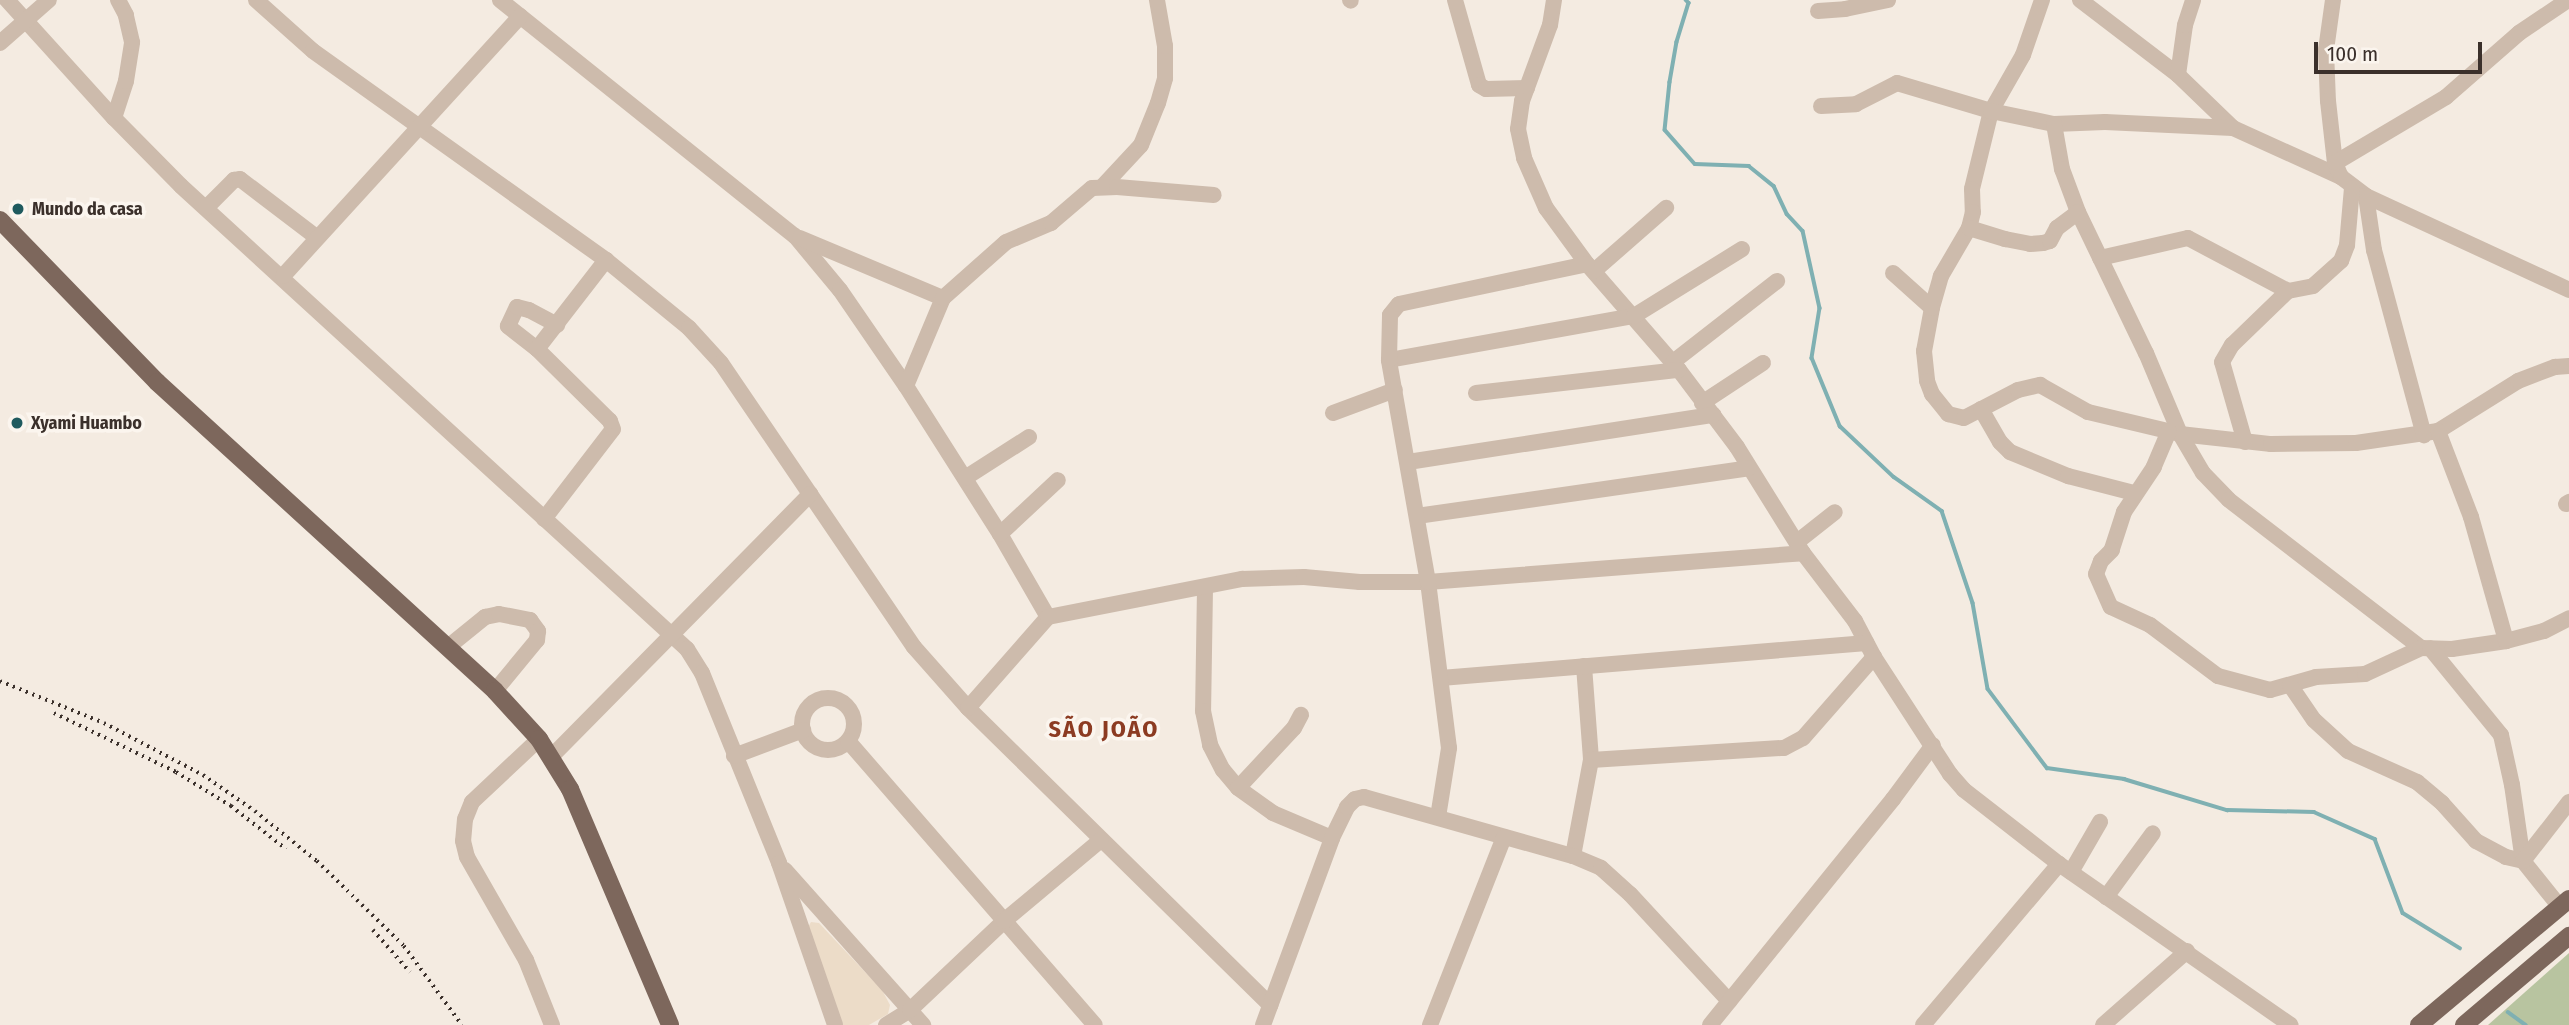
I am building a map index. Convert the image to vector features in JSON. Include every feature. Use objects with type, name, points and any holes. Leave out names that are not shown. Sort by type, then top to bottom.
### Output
[{"type":"main road","points":[[0,220],[157,382],[448,647],[495,691],[539,739],[570,789],[670,1025]]},
{"type":"main road","points":[[2419,1025],[2565,903]]},
{"type":"main road","points":[[2464,1025],[2569,936]]},
{"type":"street","points":[[7,0],[114,118],[206,208],[687,649],[702,673],[779,863],[835,1025]]},
{"type":"street","points":[[0,43],[49,0]]},
{"type":"street","points":[[114,118],[126,81],[132,42],[126,15],[118,0]]},
{"type":"street","points":[[256,0],[313,51],[606,260],[680,320],[721,363],[914,647],[968,708],[1270,1005]]},
{"type":"street","points":[[500,0],[795,236],[840,290],[906,386],[1000,534],[1048,617]]},
{"type":"street","points":[[1102,187],[1141,145],[1158,103],[1165,67],[1157,0]]},
{"type":"street","points":[[1455,0],[1479,85],[1486,89],[1527,88]]},
{"type":"street","points":[[1554,0],[1550,25],[1522,101],[1518,129],[1524,158],[1546,208],[1708,409],[1800,547],[1855,621],[1870,650],[1964,790],[2065,868],[2291,1025]]},
{"type":"street","points":[[1818,11],[1845,9],[1888,0]]},
{"type":"street","points":[[2042,0],[2023,55],[1991,111],[1972,189],[1973,212],[1969,228],[1941,276],[1932,308],[1924,351],[1932,394],[1948,414],[1956,418],[2031,385],[2040,385],[2088,412],[2175,432],[2245,442],[2356,443],[2431,433],[2518,381],[2555,367],[2569,366]]},
{"type":"street","points":[[2080,0],[2178,75],[2233,128],[2348,181],[2569,290]]},
{"type":"street","points":[[2178,75],[2185,25],[2193,0]]},
{"type":"street","points":[[2245,442],[2222,362],[2232,345],[2288,290],[2313,286],[2341,261],[2347,245],[2348,181],[2326,50],[2333,0]]},
{"type":"street","points":[[2348,181],[2519,33],[2568,0]]},
{"type":"street","points":[[283,276],[520,16]]},
{"type":"street","points":[[1821,106],[1856,104],[1897,83],[1991,111],[2054,124],[2105,122],[2233,128]]},
{"type":"street","points":[[2054,124],[2062,169],[2078,212],[2146,353],[2175,432],[2203,473],[2229,500],[2426,648],[2501,735],[2512,785],[2523,861]]},
{"type":"street","points":[[206,208],[234,180],[240,179],[316,237]]},
{"type":"street","points":[[2348,181],[2374,250],[2431,433],[2471,517],[2506,641]]},
{"type":"street","points":[[906,386],[943,298],[1006,242],[1051,223],[1092,188],[1214,195]]},
{"type":"street","points":[[1438,817],[1449,748],[1428,582],[1389,360],[1388,323],[1399,304],[1591,267],[1666,208]]},
{"type":"street","points":[[1969,228],[2018,242],[2043,243],[2053,238],[2057,228],[2078,212]]},
{"type":"street","points":[[795,236],[943,298]]},
{"type":"street","points":[[2100,258],[2188,238],[2288,290]]},
{"type":"street","points":[[1389,360],[1634,316],[1742,249]]},
{"type":"street","points":[[537,349],[606,260]]},
{"type":"street","points":[[1893,273],[1932,308]]},
{"type":"street","points":[[1476,393],[1676,366],[1777,281]]},
{"type":"street","points":[[544,519],[613,429],[610,421],[537,349],[508,326],[517,307],[558,325]]},
{"type":"street","points":[[1408,462],[1708,409],[1763,363]]},
{"type":"street","points":[[1333,413],[1395,390]]},
{"type":"street","points":[[1981,409],[2000,442],[2010,452],[2068,476],[2134,493]]},
{"type":"street","points":[[2175,432],[2134,493],[2112,550],[2101,561],[2096,573],[2107,602],[2116,610],[2150,625],[2218,676],[2270,690],[2316,677],[2365,674],[2426,648],[2506,641],[2566,624]]},
{"type":"street","points":[[965,478],[1030,437]]},
{"type":"street","points":[[1417,516],[1749,468]]},
{"type":"street","points":[[1000,534],[1058,480]]},
{"type":"street","points":[[552,756],[810,494]]},
{"type":"street","points":[[968,708],[1048,617],[1254,578],[1428,582],[1800,547],[1835,512]]},
{"type":"street","points":[[1205,588],[1203,710],[1210,745],[1223,770],[1238,788],[1273,813],[1332,838]]},
{"type":"street","points":[[448,647],[485,617],[499,614],[530,620],[538,631],[537,640],[495,691]]},
{"type":"street","points":[[1441,678],[1584,666],[1870,650]]},
{"type":"street","points":[[1591,760],[1784,748],[1803,738],[1870,650]]},
{"type":"street","points":[[1573,856],[1591,760],[1584,666]]},
{"type":"street","points":[[2290,685],[2314,720],[2348,751],[2417,782],[2442,803],[2476,841],[2506,857],[2523,861],[2565,903]]},
{"type":"street","points":[[823,699],[838,701],[853,717],[853,734],[848,741],[829,750],[810,743],[803,730],[803,721],[810,706],[823,699]]},
{"type":"street","points":[[1238,788],[1294,728],[1301,715]]},
{"type":"street","points":[[734,756],[803,730]]},
{"type":"street","points":[[539,739],[472,802],[465,819],[463,841],[467,857],[526,960],[552,1025]]},
{"type":"street","points":[[848,741],[1096,1025]]},
{"type":"street","points":[[1710,1025],[1933,745]]},
{"type":"street","points":[[1263,1025],[1332,838],[1347,807],[1355,799],[1364,797],[1573,856],[1601,868],[1630,894],[1729,1001]]},
{"type":"street","points":[[2523,861],[2569,802]]},
{"type":"street","points":[[1923,1025],[2065,868],[2100,822]]},
{"type":"street","points":[[2106,897],[2153,834]]},
{"type":"street","points":[[1430,1025],[1504,837]]},
{"type":"street","points":[[886,1025],[910,1010],[1004,921],[1101,839]]},
{"type":"street","points":[[779,863],[923,1025]]},
{"type":"street","points":[[2103,1025],[2187,951]]},
{"type":"green space","points":[[2569,953],[2569,1025],[2488,1025]]},
{"type":"shaded area","points":[[811,922],[819,923],[882,990],[890,1005],[888,1014],[869,1025],[843,1025],[807,929]]},
{"type":"waterway","points":[[1686,0],[1689,3],[1677,42],[1665,130],[1695,164],[1749,166],[1774,186],[1787,214],[1803,231],[1820,308],[1812,358],[1840,426],[1894,477],[1942,511],[1973,603],[1988,689],[2047,768],[2124,779],[2227,810],[2314,812],[2375,839],[2403,913],[2460,948]]},
{"type":"waterway","points":[[2508,1012],[2526,1025]]},
{"type":"railway","points":[[0,681],[104,723],[203,775],[255,811],[317,861],[404,946],[462,1025]]},
{"type":"railway","points":[[54,713],[176,772],[231,806],[286,849]]},
{"type":"railway","points":[[373,930],[410,972]]},
{"type":"place","name":"Mundo da casa","points":[[18,209]]},
{"type":"place","name":"Xyami Huambo","points":[[17,423]]},
{"type":"district","name":"SÃO JOÃO","points":[[1104,730]]}]
